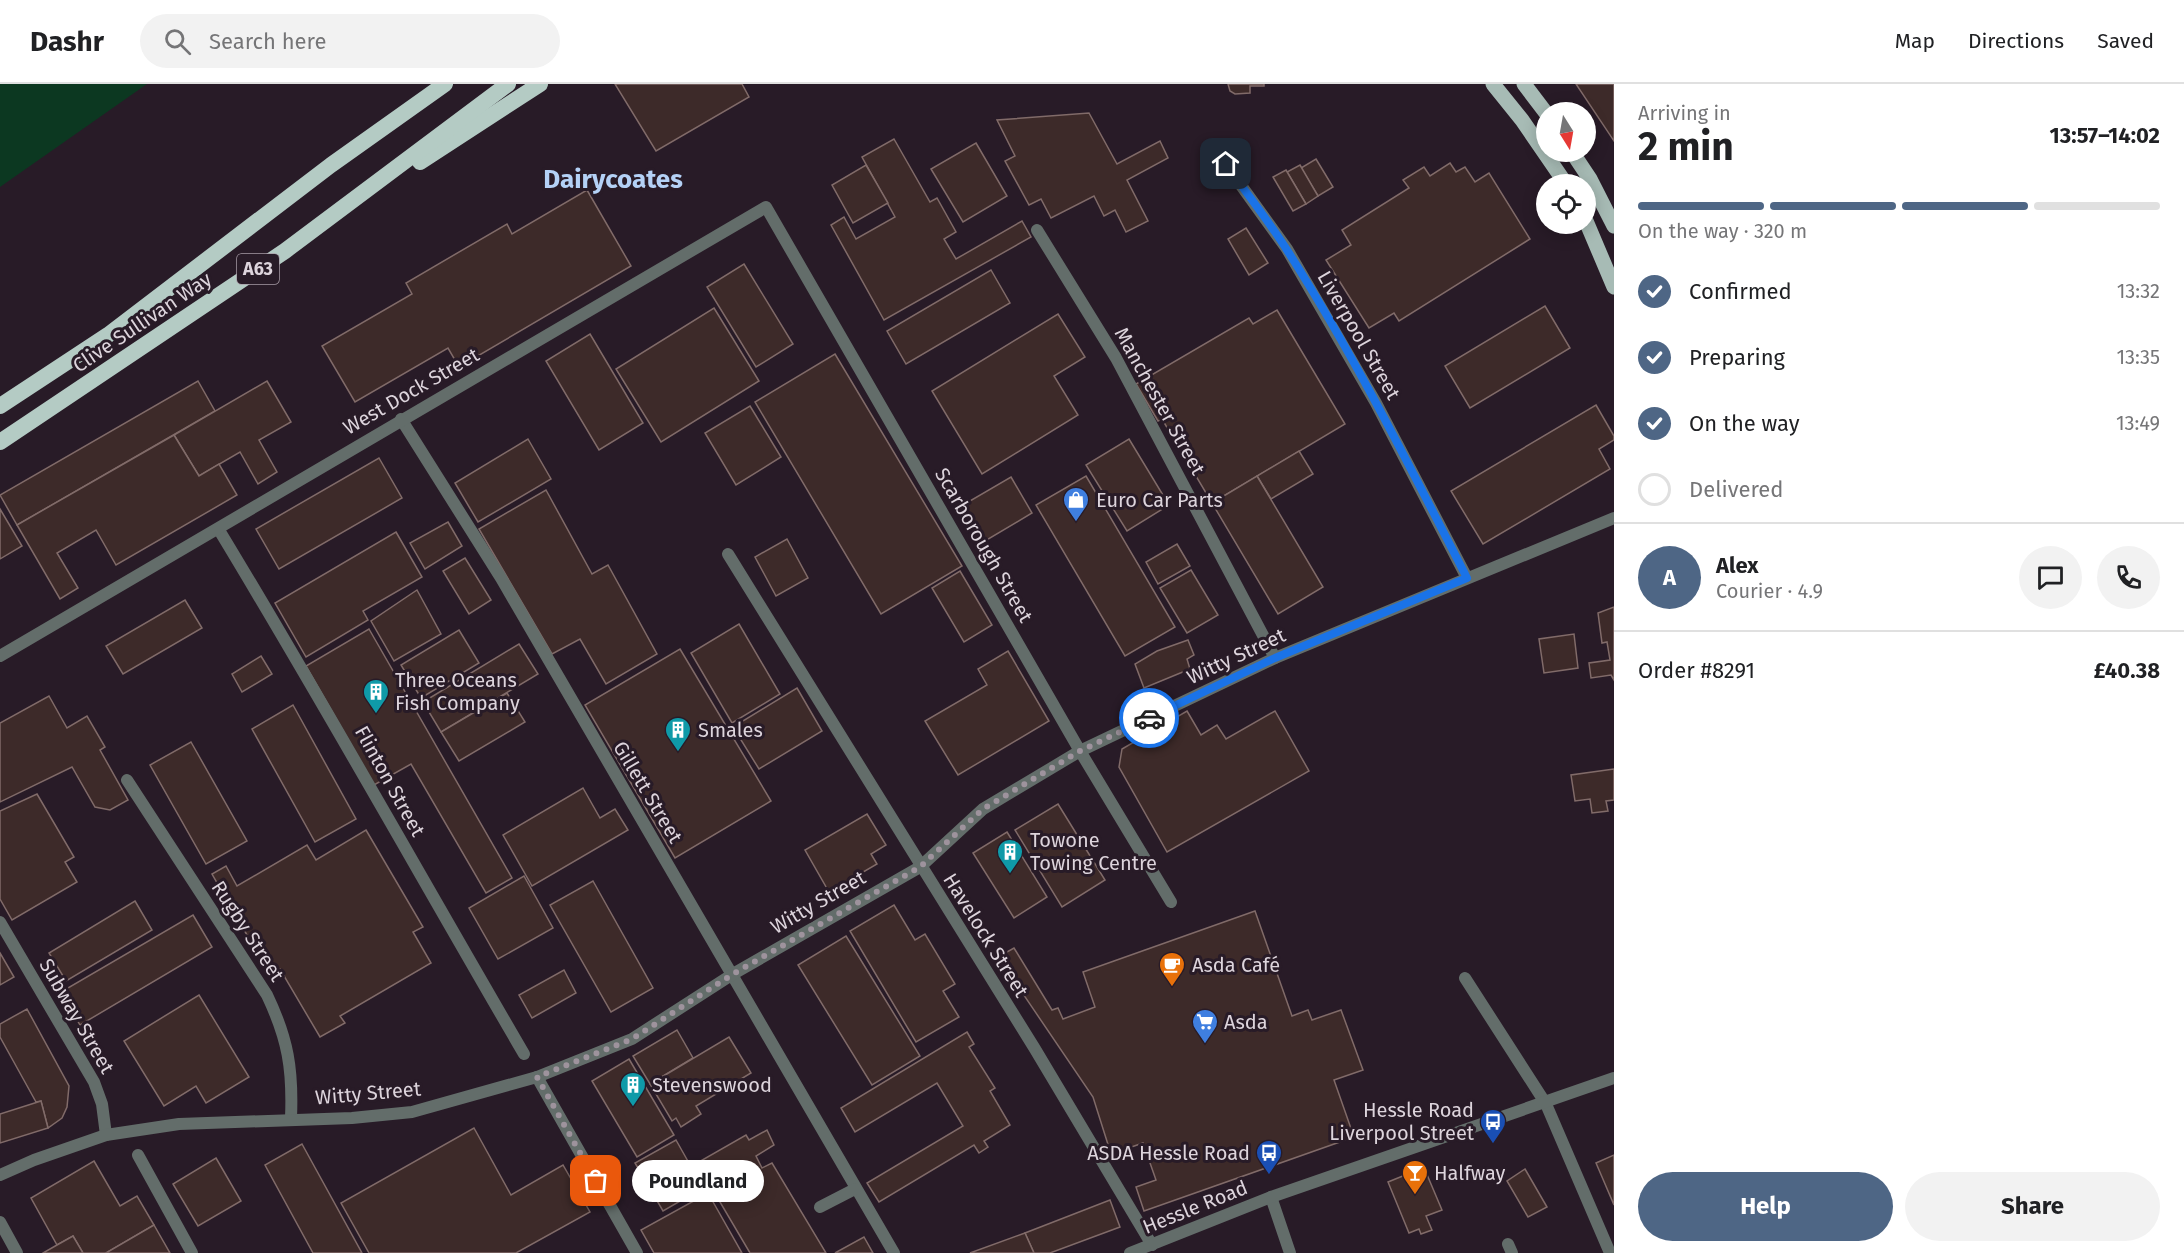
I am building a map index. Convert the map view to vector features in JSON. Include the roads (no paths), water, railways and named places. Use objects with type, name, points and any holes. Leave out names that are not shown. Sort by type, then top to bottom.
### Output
[{"type":"highway","points":[[331,165],[429,84]]},
{"type":"highway","name":"Clive Sullivan Way","points":[[0,406],[108,335],[331,165],[445,84]]},
{"type":"highway","name":"Clive Sullivan Way","points":[[0,442],[285,251],[508,84]]},
{"type":"highway","points":[[285,251],[540,84]]},
{"type":"main road","points":[[1493,84],[1522,120],[1559,174]]},
{"type":"main road","points":[[1524,84],[1538,102]]},
{"type":"main road","points":[[1579,162],[1614,226]]},
{"type":"main road","points":[[1592,234],[1614,286]]},
{"type":"street","name":"Liverpool Street","points":[[1217,152],[1287,249],[1376,403],[1467,578]]},
{"type":"street","name":"West Dock Street","points":[[0,656],[219,530],[401,418],[593,310],[766,207]]},
{"type":"street","name":"Scarborough Street","points":[[766,207],[1080,751],[1171,902]]},
{"type":"street","name":"Manchester Street","points":[[1037,230],[1116,358],[1275,658]]},
{"type":"street","name":"Gillett Street","points":[[401,418],[501,578],[894,1253]]},
{"type":"street","name":"Witty Street","points":[[0,1176],[34,1160],[106,1135],[179,1124],[291,1118],[352,1118],[412,1112],[537,1077],[632,1039],[733,974],[920,867],[983,809],[1080,751],[1275,658],[1613,520]]},
{"type":"street","name":"Flinton Street","points":[[219,530],[372,788],[432,897],[524,1054]]},
{"type":"street","name":"Havelock Street","points":[[728,554],[800,666],[920,867],[1035,1049],[1152,1245]]},
{"type":"street","name":"Rugby Street","points":[[127,780],[267,995],[282,1025],[292,1076],[291,1118]]},
{"type":"street","name":"Subway Street","points":[[0,922],[94,1082],[102,1104],[106,1135]]},
{"type":"street","points":[[1465,978],[1546,1104],[1610,1253]]},
{"type":"street","points":[[537,1077],[637,1253]]},
{"type":"street","name":"Hessle Road","points":[[1130,1253],[1271,1197],[1546,1104],[1614,1078]]},
{"type":"street","points":[[138,1155],[192,1253]]},
{"type":"street","points":[[820,1208],[855,1189]]},
{"type":"street","points":[[1271,1197],[1290,1253]]},
{"type":"street","points":[[0,1221],[17,1253]]},
{"type":"place","name":"Euro Car Parts","points":[[1076,523]]},
{"type":"place","name":"Three Oceans Fish Company","points":[[376,715]]},
{"type":"place","name":"Smales","points":[[678,753]]},
{"type":"place","name":"Towone Towing Centre","points":[[1010,875]]},
{"type":"place","name":"Asda Café","points":[[1172,988]]},
{"type":"place","name":"Asda","points":[[1205,1045]]},
{"type":"place","name":"Stevenswood","points":[[633,1108]]},
{"type":"place","name":"Hessle Road Liverpool Street","points":[[1493,1145]]},
{"type":"place","name":"ASDA Hessle Road","points":[[1269,1176]]},
{"type":"place","name":"Poundland","points":[[596,1181]]},
{"type":"place","name":"Halfway","points":[[1415,1196]]},
{"type":"district","name":"Dairycoates","points":[[613,179]]}]
